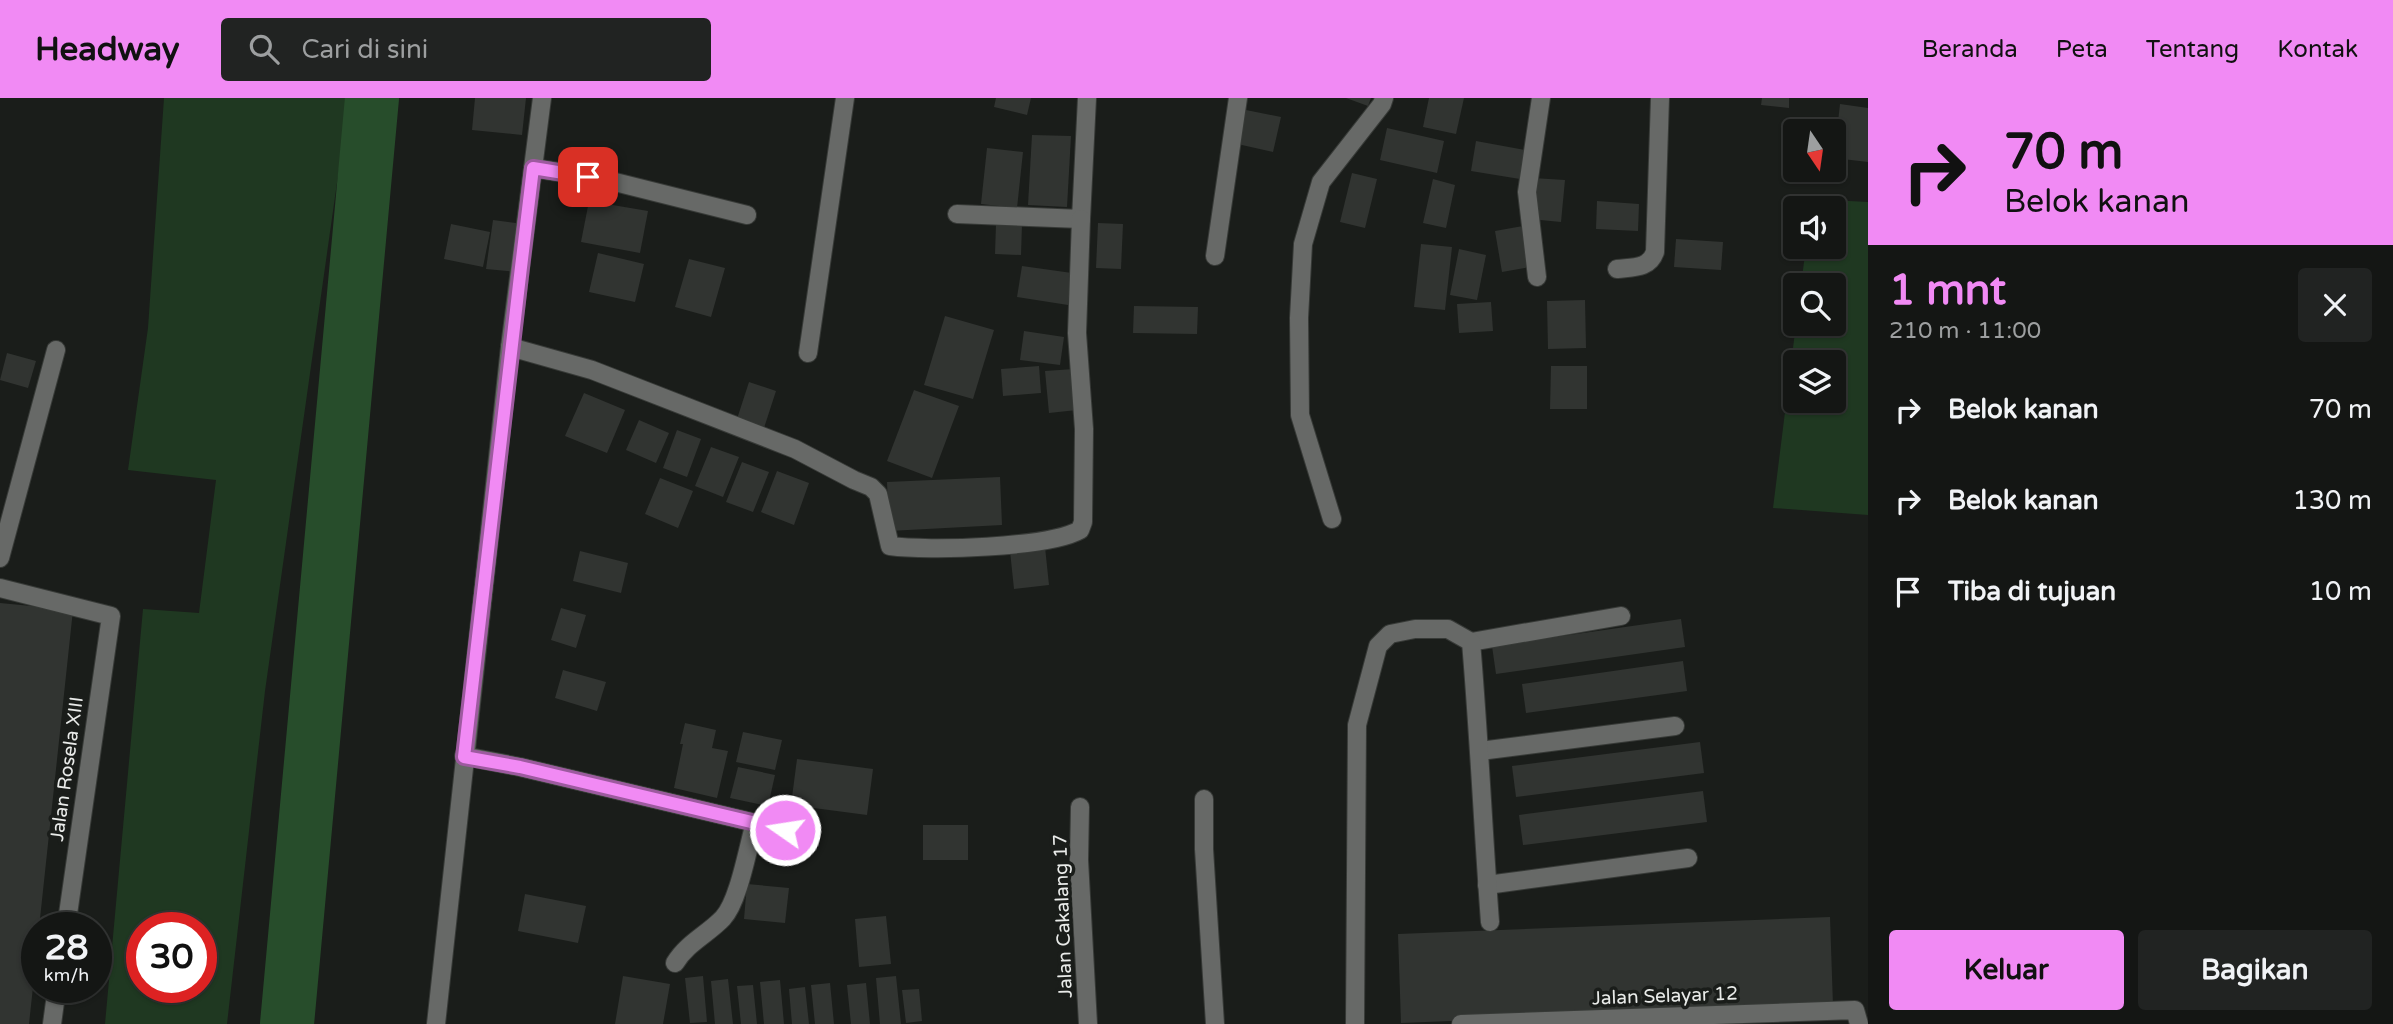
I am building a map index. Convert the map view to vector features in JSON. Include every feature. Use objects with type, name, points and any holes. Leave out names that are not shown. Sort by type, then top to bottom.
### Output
[{"type":"street","points":[[436,1024],[510,347],[542,98]]},
{"type":"street","points":[[808,353],[845,98]]},
{"type":"street","points":[[510,347],[592,370],[794,449],[871,487],[878,494],[890,546],[913,549],[1013,544],[1071,535],[1080,530],[1083,522],[1084,429],[1077,333],[1087,98]]},
{"type":"street","points":[[1214,256],[1238,98]]},
{"type":"street","points":[[1332,519],[1300,415],[1299,318],[1303,244],[1321,182],[1384,98]]},
{"type":"street","points":[[1537,277],[1527,192],[1541,98]]},
{"type":"street","points":[[1617,269],[1649,263],[1655,252],[1660,98]]},
{"type":"street","points":[[533,168],[603,179],[747,215]]},
{"type":"street","points":[[957,214],[1081,219]]},
{"type":"street","points":[[0,558],[56,349]]},
{"type":"street","name":"Jalan Rosela XIII","points":[[0,588],[111,616],[68,912]]},
{"type":"street","points":[[1354,1024],[1357,725],[1378,646],[1390,634],[1415,629],[1448,629],[1471,642],[1621,616]]},
{"type":"street","points":[[1471,642],[1490,922]]},
{"type":"street","points":[[1480,751],[1675,726]]},
{"type":"street","points":[[464,757],[520,767],[785,830]]},
{"type":"street","points":[[1204,800],[1204,849],[1215,1024]]},
{"type":"street","name":"Jalan Cakalang 17","points":[[1080,807],[1079,860],[1088,1024]]},
{"type":"street","points":[[675,963],[682,951],[727,913],[733,901],[755,823]]},
{"type":"street","points":[[1487,885],[1688,858]]},
{"type":"street","points":[[52,1024],[55,1003]]},
{"type":"street","name":"Jalan Selayar 12","points":[[1461,1024],[1856,1010],[1859,1024]]},
{"type":"green space","points":[[164,98],[349,98],[265,691],[227,1024],[105,1024],[107,1003],[112,1003],[112,948],[143,609],[199,613],[216,480],[128,470],[148,328]]},
{"type":"green space","points":[[1846,201],[1868,202],[1868,515],[1773,508],[1785,413],[1846,413],[1846,350],[1793,350],[1794,336],[1846,336],[1846,273],[1803,273],[1804,259],[1846,259]]},
{"type":"building","points":[[475,98],[526,98],[522,135],[472,130]]},
{"type":"building","points":[[996,98],[1031,98],[1027,115],[994,107]]},
{"type":"building","points":[[1346,98],[1371,98],[1368,106]]},
{"type":"building","points":[[1429,98],[1464,98],[1456,134],[1423,127]]},
{"type":"building","points":[[1762,98],[1789,98],[1789,108],[1761,105]]},
{"type":"building","points":[[1840,104],[1868,108],[1868,162],[1846,159],[1846,119],[1838,119]]},
{"type":"building","points":[[1241,109],[1281,117],[1273,152],[1233,143]]},
{"type":"building","points":[[1387,128],[1444,141],[1437,173],[1380,160]]},
{"type":"building","points":[[1032,135],[1071,136],[1067,207],[1028,205]]},
{"type":"building","points":[[1476,141],[1525,150],[1520,179],[1471,171]]},
{"type":"building","points":[[987,148],[1023,152],[1017,208],[981,204]]},
{"type":"building","points":[[1352,173],[1377,179],[1365,228],[1340,222]]},
{"type":"building","points":[[1533,178],[1565,180],[1561,222],[1530,219]]},
{"type":"building","points":[[1433,179],[1455,185],[1446,228],[1423,223]]},
{"type":"building","points":[[589,201],[648,211],[640,253],[581,242]]},
{"type":"building","points":[[1597,201],[1639,204],[1638,231],[1596,229]]},
{"type":"building","points":[[493,220],[523,224],[517,272],[486,269]]},
{"type":"building","points":[[1098,223],[1123,224],[1121,269],[1096,268]]},
{"type":"building","points":[[451,224],[490,232],[483,267],[444,259]]},
{"type":"building","points":[[996,224],[1022,224],[1021,255],[995,254]]},
{"type":"building","points":[[1523,226],[1530,267],[1502,272],[1495,231]]},
{"type":"building","points":[[1676,239],[1723,242],[1721,270],[1674,267]]},
{"type":"building","points":[[1421,244],[1452,247],[1445,310],[1414,307]]},
{"type":"building","points":[[1459,249],[1486,255],[1477,300],[1450,295]]},
{"type":"building","points":[[598,253],[644,264],[635,302],[589,292]]},
{"type":"building","points":[[689,259],[725,268],[711,317],[675,307]]},
{"type":"building","points":[[1022,266],[1072,273],[1068,305],[1017,297]]},
{"type":"building","points":[[1585,300],[1586,348],[1548,349],[1547,301]]},
{"type":"building","points":[[1491,302],[1493,331],[1459,333],[1457,304]]},
{"type":"building","points":[[1134,306],[1198,307],[1197,334],[1133,333]]},
{"type":"building","points":[[945,316],[994,330],[973,399],[924,385]]},
{"type":"building","points":[[1024,331],[1064,337],[1060,365],[1020,360]]},
{"type":"building","points":[[7,353],[36,361],[28,388],[0,380]]},
{"type":"building","points":[[1039,366],[1041,393],[1003,396],[1001,369]]},
{"type":"building","points":[[1551,366],[1587,366],[1587,409],[1550,409]]},
{"type":"building","points":[[1074,369],[1077,410],[1049,413],[1045,371]]},
{"type":"building","points":[[749,382],[776,391],[763,431],[736,422]]},
{"type":"building","points":[[914,390],[959,406],[932,478],[887,461]]},
{"type":"building","points":[[584,393],[625,410],[607,453],[565,436]]},
{"type":"building","points":[[639,420],[669,433],[656,463],[626,450]]},
{"type":"building","points":[[677,430],[701,439],[687,477],[663,468]]},
{"type":"building","points":[[711,447],[739,457],[723,497],[695,486]]},
{"type":"building","points":[[742,462],[769,472],[753,512],[726,502]]},
{"type":"building","points":[[777,471],[809,483],[794,525],[761,512]]},
{"type":"building","points":[[1000,477],[1002,525],[889,531],[887,482]]},
{"type":"building","points":[[660,478],[693,491],[678,528],[645,514]]},
{"type":"building","points":[[1045,547],[1049,585],[1014,589],[1010,551]]},
{"type":"building","points":[[580,551],[628,563],[621,593],[573,581]]},
{"type":"building","points":[[0,603],[73,610],[41,912],[21,912],[21,1003],[31,1003],[29,1024],[0,1024]]},
{"type":"building","points":[[561,608],[586,615],[576,648],[551,640]]},
{"type":"building","points":[[1681,619],[1685,647],[1496,674],[1492,646]]},
{"type":"building","points":[[1683,661],[1687,691],[1526,713],[1522,684]]},
{"type":"building","points":[[563,670],[606,682],[597,711],[555,698]]},
{"type":"building","points":[[685,723],[716,730],[712,748],[728,751],[717,798],[674,788]]},
{"type":"building","points":[[743,732],[782,740],[775,770],[736,762]]},
{"type":"building","points":[[1700,742],[1704,773],[1516,797],[1512,766]]},
{"type":"building","points":[[797,759],[873,769],[867,815],[791,805]]},
{"type":"building","points":[[738,767],[775,775],[768,806],[730,798]]},
{"type":"building","points":[[1703,791],[1707,822],[1523,845],[1519,815]]},
{"type":"building","points":[[923,825],[968,825],[968,860],[923,860]]},
{"type":"building","points":[[747,884],[789,888],[785,923],[744,919]]},
{"type":"building","points":[[525,894],[586,906],[578,943],[518,931]]},
{"type":"building","points":[[886,916],[891,964],[859,967],[855,919]]},
{"type":"building","points":[[1830,917],[1833,1006],[1401,1023],[1398,934]]},
{"type":"building","points":[[623,976],[670,984],[663,1024],[615,1024]]},
{"type":"building","points":[[703,976],[707,1022],[690,1023],[685,978]]},
{"type":"building","points":[[896,976],[901,1024],[880,1024],[876,978]]},
{"type":"building","points":[[728,979],[733,1024],[715,1024],[711,981]]},
{"type":"building","points":[[780,980],[784,1024],[764,1024],[760,982]]},
{"type":"building","points":[[830,983],[834,1024],[815,1024],[811,985]]},
{"type":"building","points":[[866,983],[870,1024],[851,1024],[847,985]]},
{"type":"building","points":[[753,985],[757,1024],[741,1024],[737,986]]},
{"type":"building","points":[[805,987],[809,1024],[792,1024],[789,989]]},
{"type":"building","points":[[919,989],[922,1021],[906,1023],[902,990]]},
{"type":"waterway","points":[[287,1024],[372,98]]},
{"type":"route","points":[[588,177],[533,168],[464,757],[520,767],[785,830]]}]
